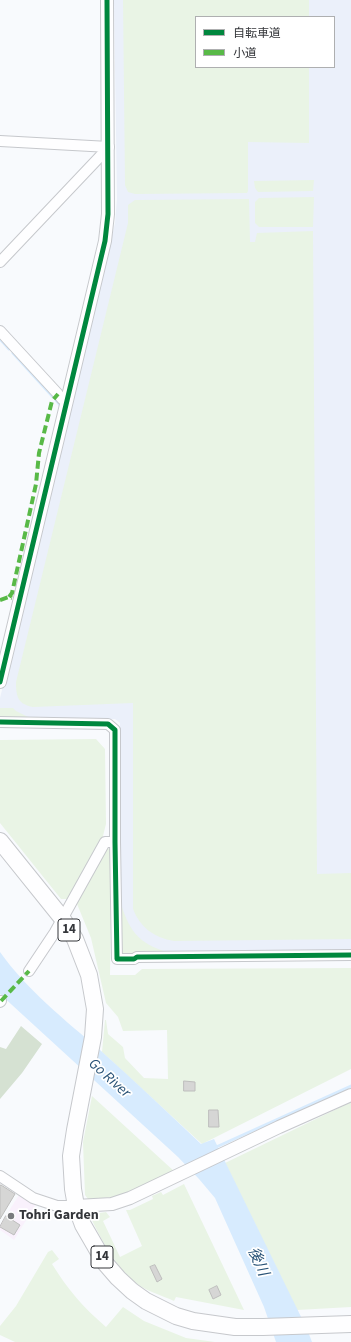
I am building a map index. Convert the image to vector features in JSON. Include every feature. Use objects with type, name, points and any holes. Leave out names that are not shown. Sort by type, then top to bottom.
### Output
[{"type":"main road","name":"14","points":[[0,841],[62,918],[75,939],[89,975],[95,1009],[93,1037],[71,1156],[76,1206],[83,1225],[105,1263],[132,1291],[146,1301],[176,1316],[193,1321],[235,1327],[307,1327],[351,1324]]},
{"type":"street","points":[[0,682],[106,241],[108,214],[107,0]]},
{"type":"street","points":[[0,141],[108,147]]},
{"type":"street","points":[[0,262],[108,147]]},
{"type":"street","points":[[0,331],[62,399],[67,400]]},
{"type":"street","points":[[0,722],[108,724],[114,730],[114,842],[117,959],[134,959],[136,957],[351,955]]},
{"type":"street","points":[[29,971],[55,932],[105,842],[114,842]]},
{"type":"street","points":[[0,1176],[33,1198],[57,1206],[112,1204],[130,1198],[228,1151],[351,1095]]},
{"type":"shaded area","points":[[114,0],[351,0],[351,950],[120,954],[120,723],[115,719],[0,719],[0,698],[115,223],[117,199]]},
{"type":"shaded area","points":[[19,1195],[36,1204],[14,1240],[0,1230],[0,1225]]},
{"type":"green space","points":[[123,0],[309,0],[309,16],[195,16],[195,68],[309,68],[309,143],[248,142],[247,193],[135,194],[128,192],[125,185]]},
{"type":"green space","points":[[314,180],[313,191],[258,192],[255,188],[254,181]]},
{"type":"green space","points":[[314,197],[313,227],[259,227],[255,223],[255,202],[259,198]]},
{"type":"green space","points":[[249,199],[250,242],[255,242],[257,233],[313,231],[317,874],[351,873],[351,939],[174,941],[167,940],[149,931],[140,921],[133,909],[133,703],[33,707],[21,702],[17,696],[16,682],[128,223],[128,205],[135,200]]},
{"type":"green space","points":[[0,708],[13,708],[32,719],[0,719]]},
{"type":"green space","points":[[96,739],[105,749],[106,824],[102,840],[67,899],[61,899],[0,823],[0,740]]},
{"type":"green space","points":[[104,848],[112,849],[110,975],[135,975],[142,969],[351,968],[351,1069],[202,1144],[102,1052],[106,1020],[108,1034],[123,1047],[125,1058],[144,1078],[168,1079],[167,1030],[123,1031],[118,1017],[106,1003],[91,938],[77,904],[82,889]]},
{"type":"green space","points":[[119,898],[126,919],[136,934],[149,945],[170,953],[120,954]]},
{"type":"green space","points":[[21,1026],[42,1044],[22,1073],[0,1099],[0,1047],[6,1049]]},
{"type":"green space","points":[[92,1096],[175,1172],[115,1197],[88,1199],[85,1195],[83,1142]]},
{"type":"green space","points":[[351,1102],[351,1307],[297,1310],[225,1163]]},
{"type":"green space","points":[[184,1184],[244,1310],[176,1297],[174,1301],[141,1287],[122,1270],[116,1262],[91,1218],[93,1214],[106,1212],[110,1217],[103,1221],[120,1257],[142,1246],[126,1210],[130,1210],[153,1199],[152,1196],[161,1192],[163,1195]]},
{"type":"green space","points":[[52,1250],[59,1259],[52,1264],[64,1282],[83,1305],[106,1327],[123,1307],[144,1321],[186,1338],[215,1342],[15,1342],[0,1335],[0,1326],[16,1306],[48,1252]]},
{"type":"water","points":[[0,952],[34,992],[139,1085],[201,1144],[214,1139],[312,1342],[276,1342],[264,1307],[215,1198],[178,1157],[0,994]]},
{"type":"building","points":[[184,1081],[195,1082],[195,1091],[184,1091]]},
{"type":"building","points":[[209,1110],[218,1110],[219,1127],[209,1127]]},
{"type":"building","points":[[1,1185],[15,1194],[0,1219],[0,1187]]},
{"type":"building","points":[[6,1216],[20,1225],[14,1235],[0,1227]]},
{"type":"building","points":[[155,1265],[162,1279],[157,1282],[150,1267]]},
{"type":"building","points":[[217,1286],[221,1295],[213,1299],[209,1290]]},
{"type":"waterway","points":[[0,339],[9,349]]},
{"type":"waterway","points":[[13,353],[53,397]]},
{"type":"waterway","points":[[56,400],[60,405]]},
{"type":"waterway","points":[[214,1148],[351,1086]]},
{"type":"marked path","points":[[9,597],[12,593],[36,484],[39,453],[52,401],[58,394]]},
{"type":"marked path","points":[[0,600],[9,597],[12,598]]},
{"type":"marked path","points":[[1,1001],[29,971]]},
{"type":"cycle path","points":[[0,682],[105,241],[108,214],[107,0]]},
{"type":"cycle path","points":[[0,722],[108,724],[115,730],[117,959],[134,959],[137,957],[351,955]]},
{"type":"place","name":"Tohri Garden","points":[[11,1216]]},
{"type":"water label","name":"Go River","points":[[109,1079]]},
{"type":"water label","name":"後川","points":[[257,1262]]}]
